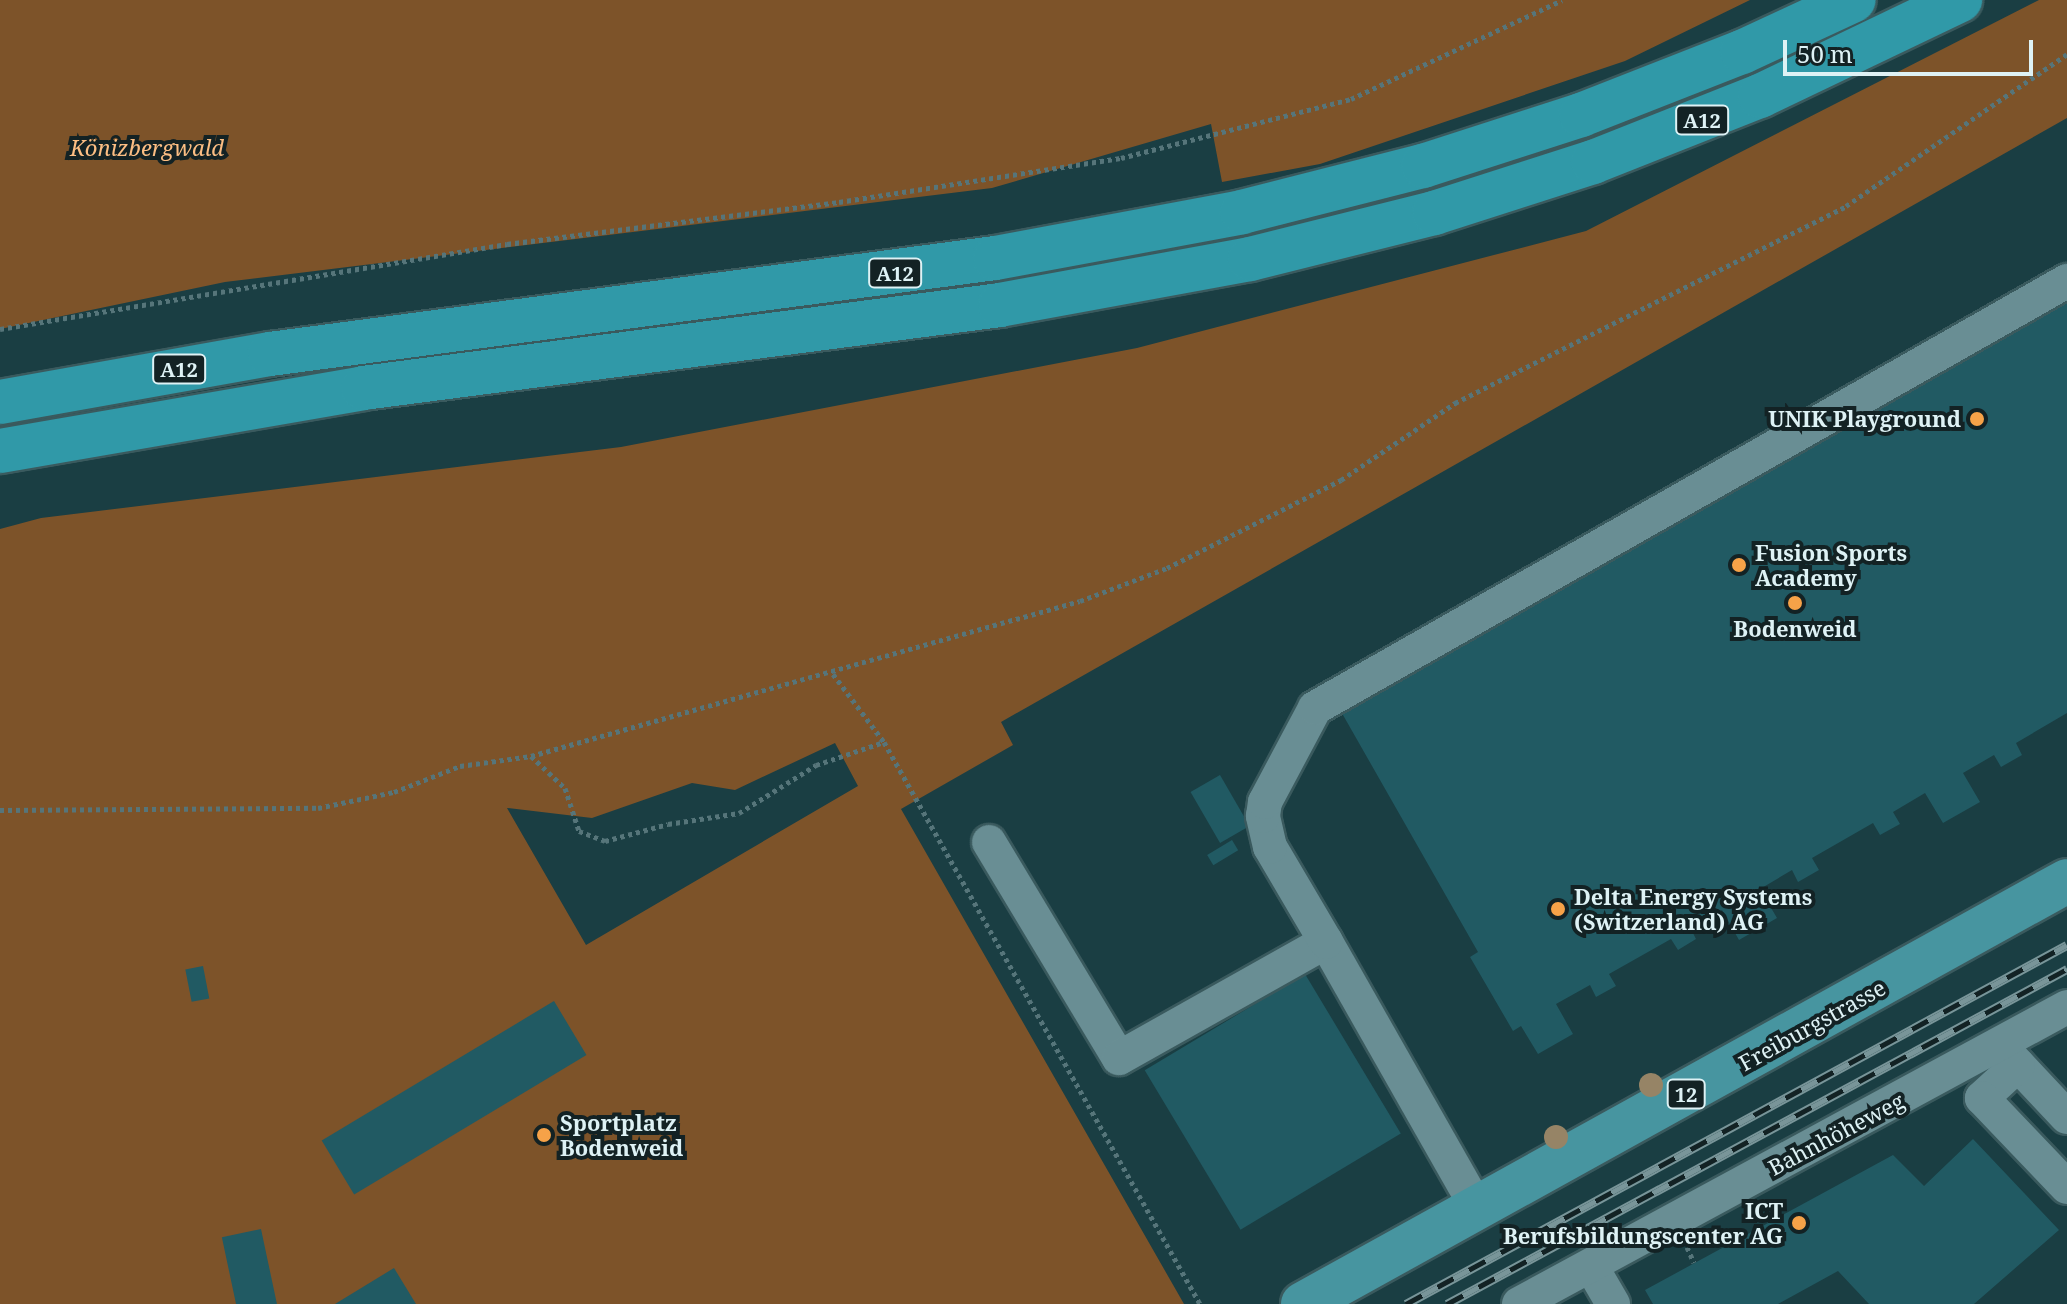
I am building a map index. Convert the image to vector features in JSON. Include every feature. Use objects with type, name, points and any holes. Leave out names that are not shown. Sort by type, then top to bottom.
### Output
[{"type":"highway","name":"A12","points":[[0,402],[315,347],[995,258],[1242,212],[1423,166],[1568,120],[1742,52],[1854,0]]},
{"type":"highway","name":"A12","points":[[0,451],[99,431],[363,388],[939,315],[1281,252],[1434,213],[1593,162],[1774,90],[1960,0]]},
{"type":"highway","points":[[0,465],[99,431]]},
{"type":"main road","name":"Freiburgstrasse","points":[[1303,1304],[1478,1210],[2067,881]]},
{"type":"street","points":[[1478,1210],[1265,830],[1265,802],[1315,708],[2067,281]]},
{"type":"street","points":[[989,842],[1119,1058],[1326,942]]},
{"type":"street","name":"Bahnhöheweg","points":[[1519,1304],[2009,1055],[2067,1007]]},
{"type":"street","points":[[2065,1110],[2009,1055],[1982,1098],[2067,1187]]},
{"type":"street","points":[[1591,1266],[1613,1304]]},
{"type":"path","points":[[0,329],[491,246],[823,205],[1121,158],[1351,99],[1562,0]]},
{"type":"path","points":[[0,810],[318,808],[394,792],[460,766],[531,756],[833,674],[1080,601],[1167,568],[1341,480],[1497,380],[1717,275],[1846,206],[2067,54]]},
{"type":"path","points":[[833,674],[884,742],[1200,1304]]},
{"type":"path","points":[[531,756],[565,788],[579,831],[605,841],[668,824],[739,813],[816,765],[884,742]]},
{"type":"green space","name":"Könizbergwald","points":[[0,0],[1750,0],[1625,61],[1320,164],[1222,182],[1211,124],[992,188],[225,282],[0,329]]},
{"type":"green space","points":[[2039,0],[2067,0],[2067,118],[1001,722],[1013,745],[901,809],[1184,1304],[0,1304],[0,529],[41,518],[621,447],[1137,348],[1586,231]],"holes":[[[835,743],[858,786],[586,945],[507,808],[592,818],[692,783],[735,790]]]},
{"type":"building","name":"Bodenweid","points":[[2067,293],[2067,713],[2016,743],[2022,755],[2001,767],[1994,755],[1963,773],[1980,802],[1943,823],[1925,793],[1893,812],[1900,824],[1880,835],[1873,823],[1812,858],[1819,870],[1798,882],[1792,870],[1760,889],[1777,918],[1739,940],[1722,910],[1691,929],[1696,939],[1678,950],[1671,939],[1609,974],[1616,986],[1596,997],[1590,985],[1556,1004],[1573,1034],[1538,1054],[1521,1026],[1513,1031],[1470,957],[1478,952],[1339,708]]},
{"type":"building","points":[[1220,775],[1250,826],[1220,843],[1191,792]]},
{"type":"building","points":[[1232,840],[1238,850],[1213,865],[1207,855]]},
{"type":"building","points":[[203,966],[209,998],[192,1002],[185,969]]},
{"type":"building","points":[[1305,974],[1401,1133],[1241,1230],[1145,1070]]},
{"type":"building","points":[[554,1001],[586,1055],[354,1195],[322,1141]]},
{"type":"building","points":[[1973,1139],[2059,1230],[1974,1304],[1869,1304],[1838,1271],[1778,1304],[1653,1304],[1645,1290],[1893,1155],[1924,1186]]},
{"type":"building","points":[[261,1229],[277,1304],[236,1304],[222,1237]]},
{"type":"building","points":[[394,1268],[416,1304],[335,1304]]},
{"type":"railway","points":[[1406,1304],[2067,945]]},
{"type":"railway","points":[[1447,1304],[2067,969]]},
{"type":"place","name":"UNIK Playground","points":[[1977,419]]},
{"type":"place","name":"Fusion Sports Academy","points":[[1739,565]]},
{"type":"place","name":"Bodenweid","points":[[1795,603]]},
{"type":"place","name":"Delta Energy Systems (Switzerland) AG","points":[[1558,909]]},
{"type":"place","name":"Sportplatz Bodenweid","points":[[544,1135]]},
{"type":"place","name":"ICT Berufsbildungscenter AG","points":[[1799,1223]]}]
